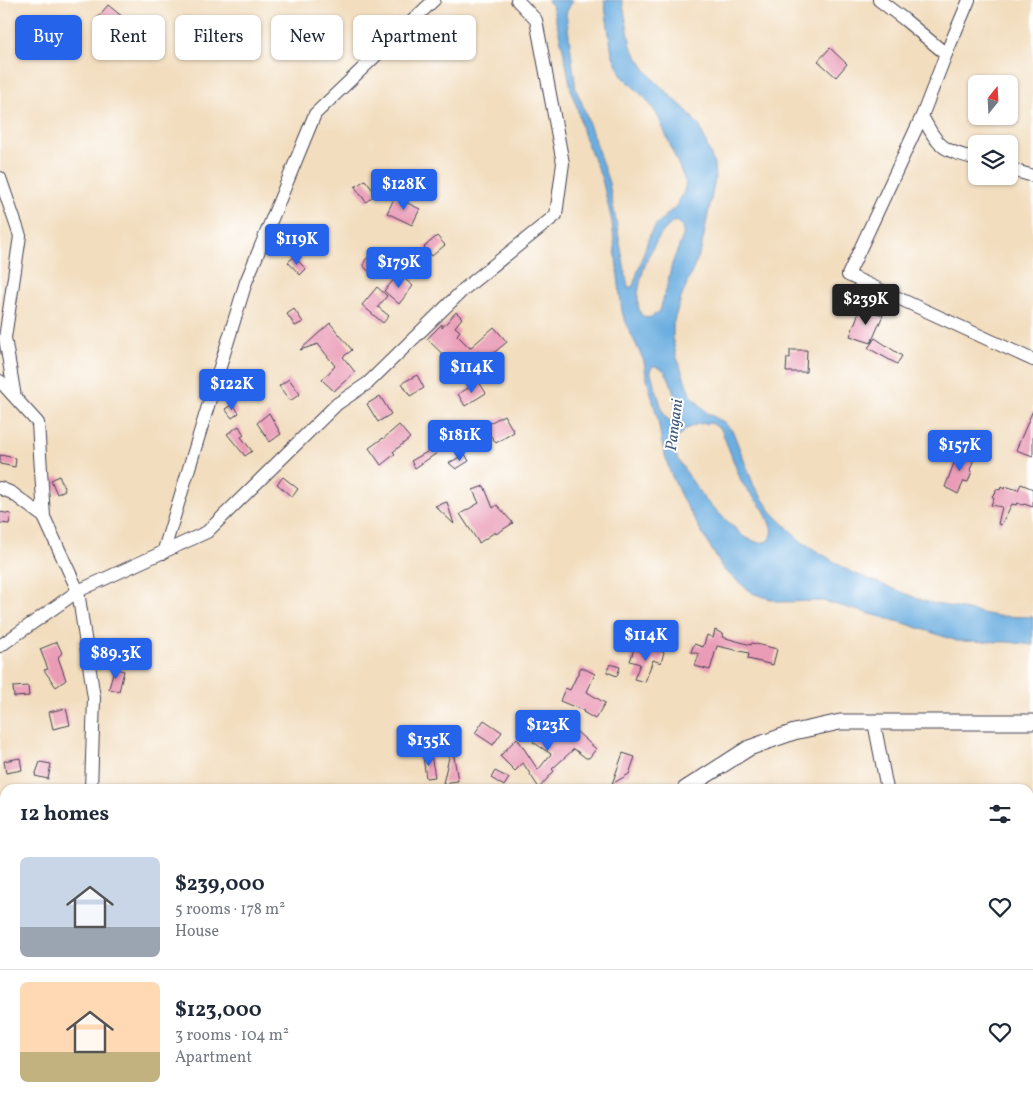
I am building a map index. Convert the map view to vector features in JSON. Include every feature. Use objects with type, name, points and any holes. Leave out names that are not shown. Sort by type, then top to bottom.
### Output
[{"type":"main road","points":[[693,784],[749,748],[794,732],[840,722],[1033,722]]},
{"type":"street","points":[[163,553],[246,282],[315,114],[434,0]]},
{"type":"street","points":[[0,646],[78,591],[208,532],[337,404],[368,383],[464,289],[556,215],[563,162],[536,20],[517,0]]},
{"type":"street","points":[[879,0],[946,54]]},
{"type":"street","points":[[969,0],[922,116],[848,275],[1033,360]]},
{"type":"street","points":[[922,116],[934,138],[946,150],[968,157]]},
{"type":"street","points":[[1018,172],[1033,176]]},
{"type":"street","points":[[0,178],[20,236],[5,338],[15,397]]},
{"type":"street","points":[[0,381],[38,423],[44,517],[78,591],[94,698],[91,784]]},
{"type":"street","points":[[0,488],[12,493],[44,517]]},
{"type":"street","points":[[874,722],[886,784]]},
{"type":"water","name":"Pangani","points":[[547,0],[573,0],[566,13],[576,90],[609,183],[628,287],[633,286],[650,234],[656,225],[676,206],[683,194],[686,183],[658,116],[647,100],[622,76],[612,54],[604,0],[622,0],[631,46],[635,53],[655,81],[687,111],[700,127],[714,164],[715,179],[701,250],[681,298],[673,324],[673,340],[676,355],[690,394],[707,413],[724,422],[733,432],[754,486],[771,511],[802,542],[851,572],[927,602],[997,616],[1033,617],[1033,645],[1008,642],[957,641],[907,624],[823,601],[780,602],[752,593],[723,569],[681,496],[670,472],[644,361],[622,312],[612,222],[602,179],[583,134],[552,5]],"holes":[[[675,221],[682,227],[683,236],[672,264],[659,312],[649,318],[641,315],[638,306],[638,294],[643,270],[660,236]],[[653,366],[659,367],[669,378],[674,394],[676,411],[676,417],[672,422],[668,420],[663,412],[650,370]],[[711,423],[721,429],[742,483],[764,510],[773,532],[768,541],[759,543],[744,537],[704,499],[677,458],[675,448],[677,439],[686,429],[698,424]]]},
{"type":"building","points":[[108,5],[120,15],[100,15]]},
{"type":"building","points":[[830,48],[847,64],[836,77],[818,61]]},
{"type":"building","points":[[365,180],[376,194],[366,202],[355,187]]},
{"type":"building","points":[[395,197],[420,209],[412,225],[387,213]]},
{"type":"building","points":[[437,236],[445,245],[432,256],[424,247]]},
{"type":"building","points":[[294,257],[306,269],[300,275],[288,262]]},
{"type":"building","points":[[368,257],[374,257],[378,264],[374,271],[368,271],[364,267],[364,261]]},
{"type":"building","points":[[399,274],[413,286],[399,304],[384,291]]},
{"type":"building","points":[[377,287],[387,296],[378,307],[389,316],[383,323],[362,305]]},
{"type":"building","points":[[294,309],[303,322],[295,326],[287,314]]},
{"type":"building","points":[[868,310],[883,315],[871,343],[850,336],[859,312],[866,315]]},
{"type":"building","points":[[456,312],[462,318],[455,327],[460,331],[457,335],[470,348],[494,327],[507,342],[485,360],[478,351],[459,370],[427,339],[442,324],[442,328]]},
{"type":"building","points":[[330,323],[352,350],[343,357],[355,372],[334,391],[322,380],[335,366],[318,344],[300,350]]},
{"type":"building","points":[[875,338],[902,356],[897,364],[868,348]]},
{"type":"building","points":[[790,350],[807,350],[806,372],[786,372],[787,358],[790,358]]},
{"type":"building","points":[[417,375],[424,388],[410,396],[402,383]]},
{"type":"building","points":[[289,379],[300,394],[290,401],[279,386]]},
{"type":"building","points":[[479,382],[486,393],[465,406],[458,394]]},
{"type":"building","points":[[380,396],[391,414],[378,422],[367,404]]},
{"type":"building","points":[[233,404],[239,413],[232,418],[225,409]]},
{"type":"building","points":[[1033,410],[1033,456],[1016,450]]},
{"type":"building","points":[[269,413],[281,434],[270,442],[257,423]]},
{"type":"building","points":[[504,415],[514,432],[496,443],[490,435],[488,424]]},
{"type":"building","points":[[449,424],[458,438],[444,447],[439,440],[443,437],[439,430]]},
{"type":"building","points":[[399,425],[410,438],[381,465],[369,448]]},
{"type":"building","points":[[239,426],[244,435],[241,437],[252,451],[245,456],[227,434]]},
{"type":"building","points":[[434,448],[437,453],[415,468],[411,461]]},
{"type":"building","points":[[959,450],[975,456],[968,482],[964,481],[958,494],[945,487]]},
{"type":"building","points":[[465,454],[469,461],[456,469],[449,463]]},
{"type":"building","points":[[0,455],[16,458],[15,467],[0,464]]},
{"type":"building","points":[[59,476],[65,490],[57,494],[51,480]]},
{"type":"building","points":[[283,477],[298,489],[292,497],[277,484]]},
{"type":"building","points":[[1021,484],[1033,489],[1033,507],[1017,503],[1016,505],[1012,504],[1001,525],[998,524],[1002,507],[991,505],[994,498],[992,496],[996,489],[1000,490],[1001,487],[1004,489],[1005,486],[1018,490]]},
{"type":"building","points":[[484,486],[493,508],[497,505],[513,523],[479,543],[460,514],[479,503],[473,490]]},
{"type":"building","points":[[447,502],[454,524],[435,506]]},
{"type":"building","points":[[0,512],[11,514],[9,524],[0,523]]},
{"type":"building","points":[[715,630],[723,634],[722,637],[751,645],[752,643],[777,649],[773,665],[748,659],[749,653],[717,646],[710,670],[695,666],[699,654],[691,652],[694,644],[703,647],[707,635],[713,638]]},
{"type":"building","points":[[57,642],[62,653],[58,657],[66,680],[56,687],[44,670],[48,669],[40,649]]},
{"type":"building","points":[[648,647],[664,652],[661,663],[653,660],[645,682],[634,679],[640,664],[630,661],[634,649],[647,653]]},
{"type":"building","points":[[610,664],[620,667],[617,676],[607,672]]},
{"type":"building","points":[[581,667],[595,674],[587,692],[605,703],[595,719],[584,711],[560,701],[565,688],[570,690]]},
{"type":"building","points":[[114,668],[124,671],[119,691],[109,689]]},
{"type":"building","points":[[28,686],[29,696],[14,697],[13,687]]},
{"type":"building","points":[[66,708],[70,725],[53,729],[49,712]]},
{"type":"building","points":[[484,720],[502,732],[493,745],[475,733]]},
{"type":"building","points":[[564,724],[576,731],[596,749],[589,758],[586,758],[574,749],[552,769],[554,771],[543,784],[536,784],[523,763],[515,771],[500,756],[517,738],[538,770],[551,754],[533,742],[541,730],[548,735],[551,731],[558,735]]},
{"type":"building","points":[[452,745],[458,781],[443,783]]},
{"type":"building","points":[[623,753],[635,757],[629,774],[612,784]]},
{"type":"building","points":[[431,755],[435,777],[426,778],[423,756]]},
{"type":"building","points":[[20,758],[22,770],[6,773],[4,761]]},
{"type":"building","points":[[40,762],[51,764],[48,779],[35,776]]},
{"type":"building","points":[[495,771],[509,778],[505,784],[501,784],[491,778]]}]
